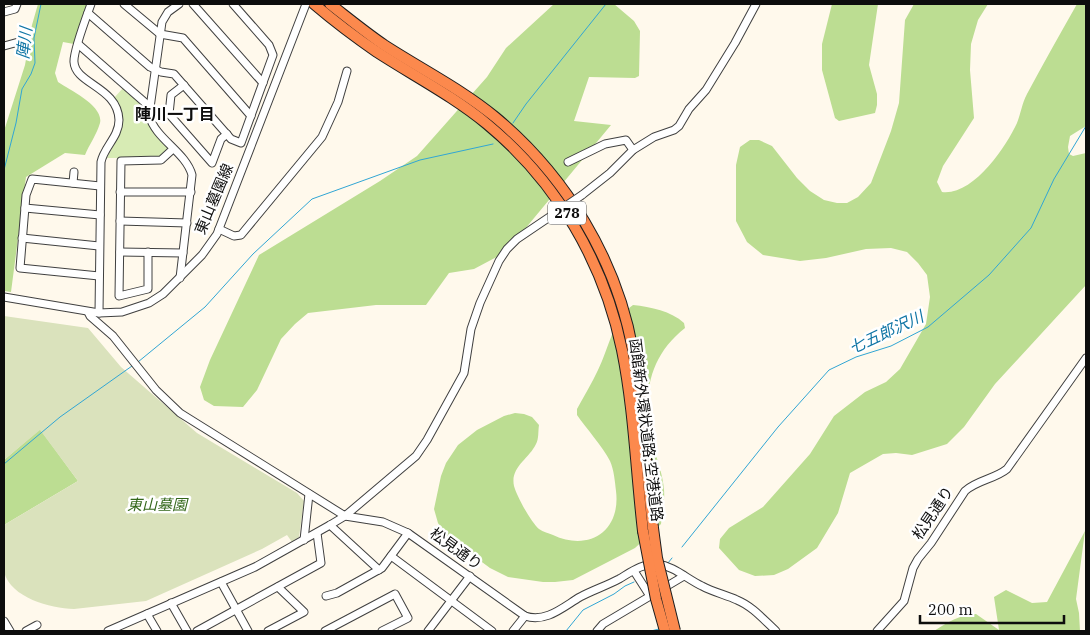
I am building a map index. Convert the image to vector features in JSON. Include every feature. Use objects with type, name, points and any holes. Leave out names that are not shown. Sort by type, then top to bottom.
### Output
[{"type":"highway","name":"函館新外環状道路;空港道路","points":[[330,4],[385,45],[452,86],[495,117],[519,139],[552,175],[585,222],[612,277],[622,305],[633,349],[648,529],[675,631]]},
{"type":"highway","name":"函館新外環状道路;空港道路","points":[[308,5],[447,95],[488,125],[524,158],[544,181],[576,228],[602,281],[612,307],[622,351],[648,529],[656,599],[665,631]]},
{"type":"street","points":[[4,12],[15,9],[17,4]]},
{"type":"street","points":[[91,4],[74,61],[76,70],[106,93],[113,101],[118,115],[117,131],[101,158],[98,313]]},
{"type":"street","points":[[124,4],[160,34],[183,38],[251,116]]},
{"type":"street","points":[[179,4],[170,9],[165,15],[160,34],[149,115],[152,124],[190,170],[192,179],[180,278]]},
{"type":"street","points":[[193,4],[263,83]]},
{"type":"street","points":[[88,13],[155,70],[174,74],[226,134],[231,139],[241,143],[272,59],[272,48],[233,4]]},
{"type":"street","points":[[108,631],[255,567],[317,533],[345,516],[416,456],[427,440],[464,373],[471,329],[480,303],[499,261],[507,249],[517,239],[582,195],[610,173],[633,150],[654,137],[674,130],[679,126],[689,109],[706,90],[756,4]]},
{"type":"street","name":"東山墓園線","points":[[4,297],[88,312],[117,313],[149,304],[180,278],[208,247],[218,229],[308,5]]},
{"type":"street","points":[[4,48],[22,41]]},
{"type":"street","points":[[78,44],[150,107]]},
{"type":"street","points":[[218,229],[234,236],[241,235],[322,137],[338,102],[347,71]]},
{"type":"street","points":[[184,85],[171,95],[169,114],[212,163],[221,139],[226,134]]},
{"type":"street","points":[[568,162],[605,144],[626,140],[633,150]]},
{"type":"street","points":[[148,252],[148,288],[119,296],[121,161],[161,160],[173,149]]},
{"type":"street","points":[[73,183],[74,172]]},
{"type":"street","points":[[99,276],[20,268],[26,196],[32,179],[100,186]]},
{"type":"street","points":[[120,192],[190,192]]},
{"type":"street","points":[[25,208],[100,215]]},
{"type":"street","points":[[120,222],[187,222]]},
{"type":"street","points":[[22,238],[99,246]]},
{"type":"street","points":[[120,252],[183,252]]},
{"type":"street","points":[[88,312],[90,316],[113,336],[156,390],[180,413],[345,516]]},
{"type":"street","name":"松見通り","points":[[877,631],[904,601],[913,568],[918,558],[931,543],[965,491],[969,487],[995,477],[1007,469],[1086,358]]},
{"type":"street","points":[[304,540],[309,494]]},
{"type":"street","name":"松見通り","points":[[345,516],[383,522],[408,532],[525,616]]},
{"type":"street","points":[[330,525],[380,570]]},
{"type":"street","points":[[326,596],[380,570],[408,532]]},
{"type":"street","points":[[197,631],[321,563],[317,533]]},
{"type":"street","points":[[391,556],[492,631]]},
{"type":"street","points":[[514,631],[525,616],[539,618],[554,613],[580,597],[644,565],[656,564],[674,570],[702,586],[739,600],[776,631]]},
{"type":"street","points":[[634,571],[650,596]]},
{"type":"street","points":[[440,631],[431,629],[470,576]]},
{"type":"street","points":[[597,631],[603,624],[684,576]]},
{"type":"street","points":[[220,582],[248,631]]},
{"type":"street","points":[[273,630],[304,612],[278,587]]},
{"type":"street","points":[[325,631],[395,594],[408,618],[382,631]]},
{"type":"street","points":[[171,603],[187,631]]},
{"type":"street","points":[[147,614],[157,631]]},
{"type":"street","points":[[4,621],[8,630]]},
{"type":"street","points":[[26,631],[37,626]]},
{"type":"green space","points":[[38,4],[88,4],[74,44],[63,42],[55,73],[58,82],[92,105],[100,117],[100,123],[85,155],[65,153],[26,177],[11,292],[4,291],[4,131],[25,65]]},
{"type":"green space","points":[[554,4],[614,4],[634,21],[640,31],[639,76],[635,78],[589,77],[574,121],[611,125],[506,252],[474,269],[449,273],[426,305],[376,305],[308,313],[281,339],[257,390],[243,407],[214,406],[204,400],[200,387],[210,360],[259,255],[380,181],[417,156],[487,77],[506,48]]},
{"type":"green space","points":[[832,4],[878,4],[869,65],[877,94],[875,113],[839,121],[835,118],[822,70],[822,44]]},
{"type":"green space","points":[[914,4],[988,4],[978,20],[971,44],[970,70],[974,118],[943,166],[937,182],[942,192],[954,191],[965,186],[987,168],[997,156],[1012,133],[1027,94],[1077,4],[1086,4],[1086,126],[1070,136],[1068,147],[1069,154],[1073,156],[1086,153],[1086,285],[995,384],[964,427],[947,444],[912,455],[883,454],[850,473],[838,513],[817,548],[788,569],[774,575],[755,576],[739,570],[719,548],[720,539],[729,528],[763,507],[810,454],[834,416],[865,392],[886,382],[900,369],[926,324],[930,297],[927,275],[907,252],[891,248],[866,249],[826,258],[800,261],[763,255],[747,242],[736,221],[736,165],[740,147],[750,140],[759,140],[772,146],[797,178],[810,191],[824,200],[847,203],[858,197],[871,183],[891,131],[899,103],[905,20]]},
{"type":"green space","points":[[123,88],[145,107],[149,125],[168,147],[167,151],[159,158],[107,158],[118,136],[121,122],[121,114],[114,98]]},
{"type":"green space","points":[[633,305],[654,308],[667,313],[684,323],[685,328],[663,352],[651,379],[648,394],[649,425],[664,490],[661,524],[635,548],[573,580],[543,582],[508,577],[490,568],[444,534],[438,523],[434,509],[441,476],[446,463],[458,445],[477,430],[504,416],[515,413],[532,417],[539,425],[537,442],[517,468],[514,479],[514,486],[525,509],[539,529],[566,540],[579,541],[590,539],[600,534],[608,527],[616,505],[614,476],[610,461],[577,415],[577,409],[591,385],[616,326],[626,311]]},
{"type":"green space","name":"東山墓園","points":[[4,316],[88,328],[121,367],[197,433],[297,493],[304,501],[299,537],[292,542],[287,535],[262,549],[146,601],[74,609],[43,604],[23,595],[8,581],[4,572],[4,525],[78,481],[40,430],[4,460]]},
{"type":"green space","points":[[40,429],[78,481],[4,525],[4,460]]},
{"type":"green space","points":[[1085,531],[1076,599],[1080,631],[934,631],[959,617],[976,614],[999,630],[994,597],[1006,590],[1032,603],[1047,602]]},
{"type":"waterway","name":"陣川","points":[[4,170],[16,123],[22,89],[35,63],[34,38],[41,4]]},
{"type":"waterway","points":[[513,123],[606,4]]},
{"type":"waterway","name":"七五郎沢川","points":[[682,547],[778,427],[829,370],[856,357],[891,346],[928,327],[989,275],[1031,228],[1054,179],[1086,126]]},
{"type":"waterway","points":[[138,362],[205,307],[253,254],[312,199],[420,160],[493,144]]},
{"type":"waterway","points":[[4,464],[60,417],[132,366]]},
{"type":"waterway","name":"七五郎沢川","points":[[668,563],[672,558]]},
{"type":"waterway","name":"七五郎沢川","points":[[566,631],[583,610],[634,582]]},
{"type":"waterway","points":[[651,631],[659,629]]},
{"type":"district","name":"陣川一丁目","points":[[175,114]]}]
